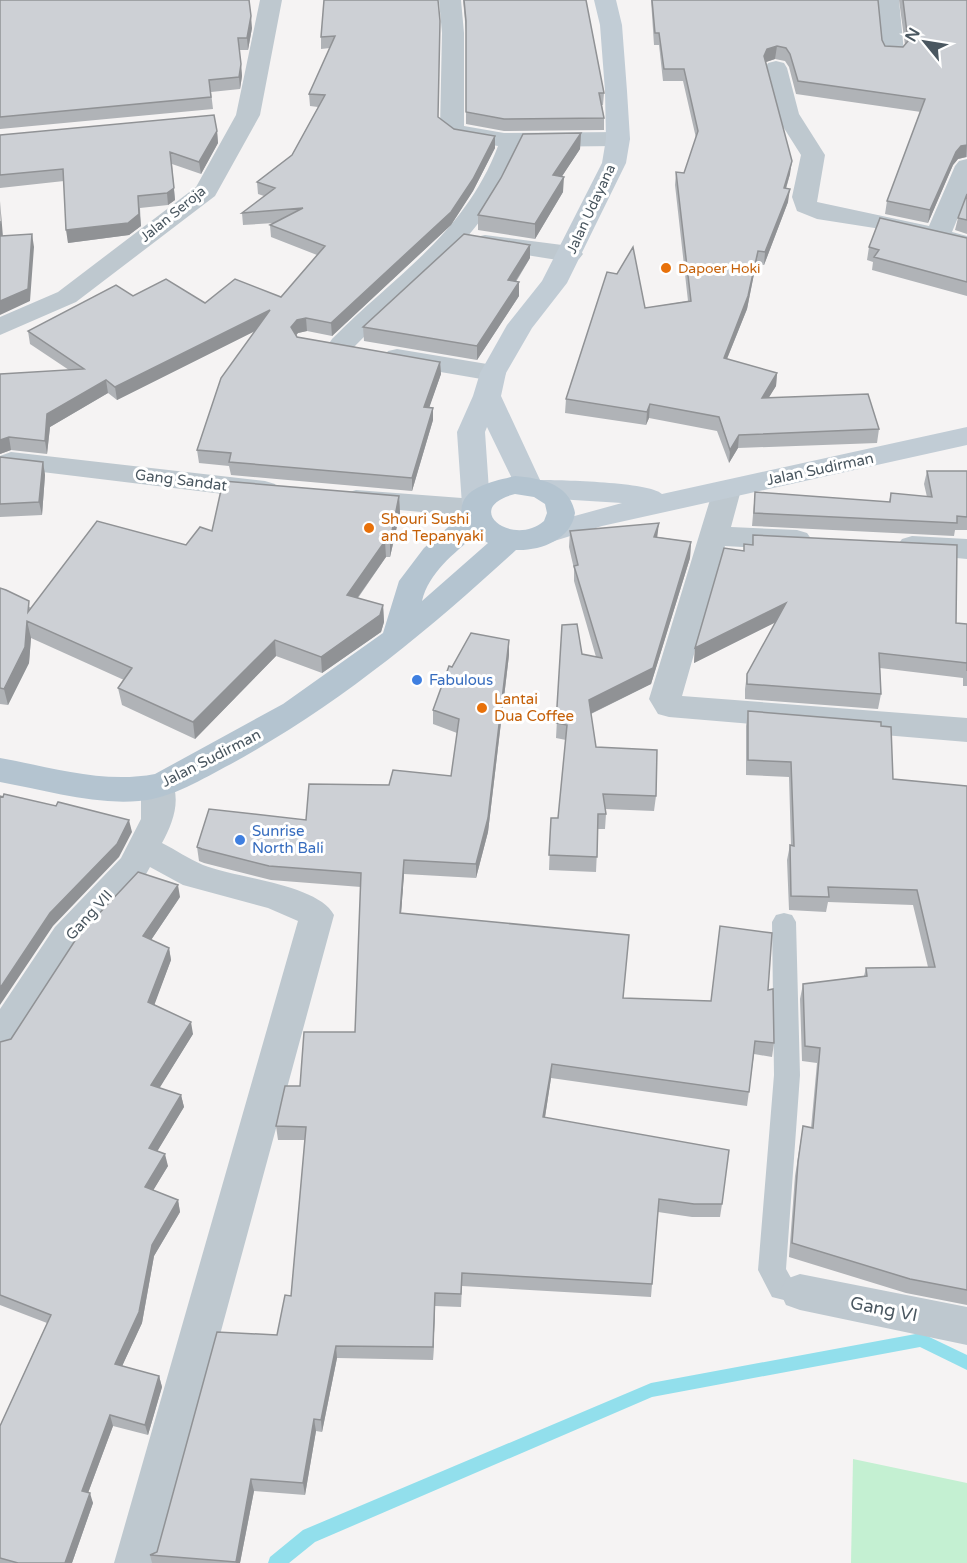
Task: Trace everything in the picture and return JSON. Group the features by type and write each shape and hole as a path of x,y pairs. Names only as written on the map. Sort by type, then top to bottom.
{"main road":[{"path":"396,640 410,588 434,555 472,511 490,491 508,485 535,487 558,501 561,518 548,533 537,538 509,540 494,536 483,528 472,511"},
{"name":"Jalan Sudirman","path":"0,770 122,790 158,786 246,741 316,698 396,640 455,591 509,540"}],"street":[{"name":"Jalan Seroja","path":"0,327 67,297 206,191 236,116 271,0"},
{"path":"450,0 453,33 452,129 459,135 471,138 512,140 618,140"},
{"name":"Jalan Udayana","path":"472,511 471,432 490,385 520,325 554,283 614,163 618,140 611,25 605,0"},
{"path":"888,0 893,52"},
{"path":"777,68 787,114 813,155 804,197 806,206 818,212 967,243"},
{"path":"512,140 506,160 457,237 366,318 330,344 490,385 535,487"},
{"path":"938,236 967,166"},
{"path":"457,237 570,254"},
{"name":"Jalan Sudirman","path":"548,533 597,518 967,436"},
{"name":"Gang Sandat","path":"11,461 286,492"},
{"name":"Jalan Sudirman","path":"535,487 609,492 673,501"},
{"path":"727,490 665,699 669,706 967,730"},
{"path":"332,497 472,511"},
{"path":"715,536 830,542"},
{"path":"887,545 967,549"},
{"name":"Gang VII","path":"0,1039 67,937 133,867 158,819 158,786"},
{"path":"136,1563 317,915 277,897 195,876 155,857 143,848"},
{"name":"Gang VI","path":"800,1292 967,1326"}],"lane":[{"path":"784,922 787,1075 772,1270 782,1288 800,1292"}],"green space":[{"path":"853,1459 967,1483 967,1563 851,1563"}],"building":[{"path":"0,0 249,0 251,16 247,38 238,38 241,64 239,77 209,80 211,97 0,117"},
{"path":"324,0 438,0 440,21 438,117 454,129 495,136 473,179 451,212 331,323 306,318 297,320 291,327 297,337 440,362 424,407 433,408 412,478 229,462 231,453 197,450 221,378 270,310 115,387 106,380 47,414 45,441 9,437 0,440 0,374 84,369 28,331 116,285 133,296 166,279 205,303 235,279 281,297 325,246 270,225 303,208 242,213 275,188 257,182 292,155 325,95 309,94 335,36 321,37"},
{"path":"464,0 586,0 604,93 599,93 604,118 504,119 466,112"},
{"path":"652,0 878,0 882,40 885,46 903,47 908,41 903,0 967,0 967,145 961,146 956,152 930,210 887,201 925,99 798,81 786,48 777,46 767,49 764,56 792,161 784,188 790,189 765,252 758,251 748,296 724,358 777,373 762,398 868,394 879,429 739,435 730,450 719,417 650,404 647,412 566,399 607,272 617,274 633,247 645,308 691,301 676,172 684,173 698,131 684,69 664,69 659,33 655,33"},
{"path":"214,115 217,131 199,162 170,152 174,188 167,193 138,196 139,214 128,223 66,230 63,169 0,175 0,135"},
{"path":"581,133 553,175 564,177 535,224 478,215 501,178 523,134"},
{"path":"967,194 967,220 958,218"},
{"path":"880,218 967,238 967,282 874,257 879,250 869,247"},
{"path":"0,221 1,236 32,234 28,289 0,301"},
{"path":"464,234 530,245 508,280 519,282 477,346 363,327"},
{"path":"0,457 43,462 39,502 0,504"},
{"path":"927,471 967,471 967,517 957,516 957,523 754,513 755,492 890,502 891,493 932,497"},
{"path":"223,481 399,496 390,541 385,541 347,595 383,605 380,615 321,657 275,640 193,722 118,688 132,668 27,621 25,647 4,689 0,688 0,588 29,601 28,612 97,521 186,545 200,527 212,531"},
{"path":"659,523 654,537 691,542 653,668 589,700 596,747 657,750 656,796 603,794 606,814 598,814 597,857 549,855 551,818 558,818 567,725 556,723 562,625 577,624 582,654 602,658 574,566 578,565 570,531"},
{"path":"753,535 957,545 956,623 967,624 967,663 879,653 881,694 747,684 747,674 786,603 695,648 724,548 744,551 744,544 753,545"},
{"path":"471,633 509,640 488,818 476,864 404,860 400,913 629,935 623,998 711,1001 720,926 772,933 768,990 773,989 774,1043 755,1041 749,1092 552,1064 543,1117 729,1150 722,1204 694,1204 659,1199 652,1284 462,1273 461,1294 435,1293 433,1347 336,1346 321,1420 314,1419 303,1483 251,1479 236,1562 150,1555 157,1552 217,1332 277,1335 285,1295 291,1296 306,1127 276,1126 285,1086 300,1086 304,1032 355,1032 361,873 269,866 197,847 209,809 306,820 309,784 389,785 393,770 451,776 459,719 433,710 449,666 452,667"},
{"path":"748,711 881,722 881,726 891,727 893,779 967,786 967,1290 910,1279 792,1243 803,1126 813,1128 820,1048 805,1046 803,984 867,976 866,968 935,967 917,890 828,887 829,897 791,896 790,845 794,846 791,762 748,760"},
{"path":"4,794 56,806 58,802 129,820 117,844 50,913 0,988 0,796 3,797"},
{"path":"138,872 178,885 143,936 169,948 148,1002 191,1022 151,1085 181,1095 149,1148 165,1154 145,1187 178,1200 152,1245 139,1312 115,1364 159,1376 145,1425 110,1415 82,1491 90,1493 65,1563 18,1563 0,1558 0,1426 51,1315 0,1295 0,1042 11,1039 78,936"}],"waterway":[{"path":"276,1563 309,1536 651,1390 921,1340 967,1363"}],"place":[{"name":"Dapoer Hoki","path":"666,268"},
{"name":"Shouri Sushi and Tepanyaki","path":"369,528"},
{"name":"Fabulous","path":"417,680"},
{"name":"Lantai Dua Coffee","path":"482,708"},
{"name":"Sunrise North Bali","path":"240,840"}]}
